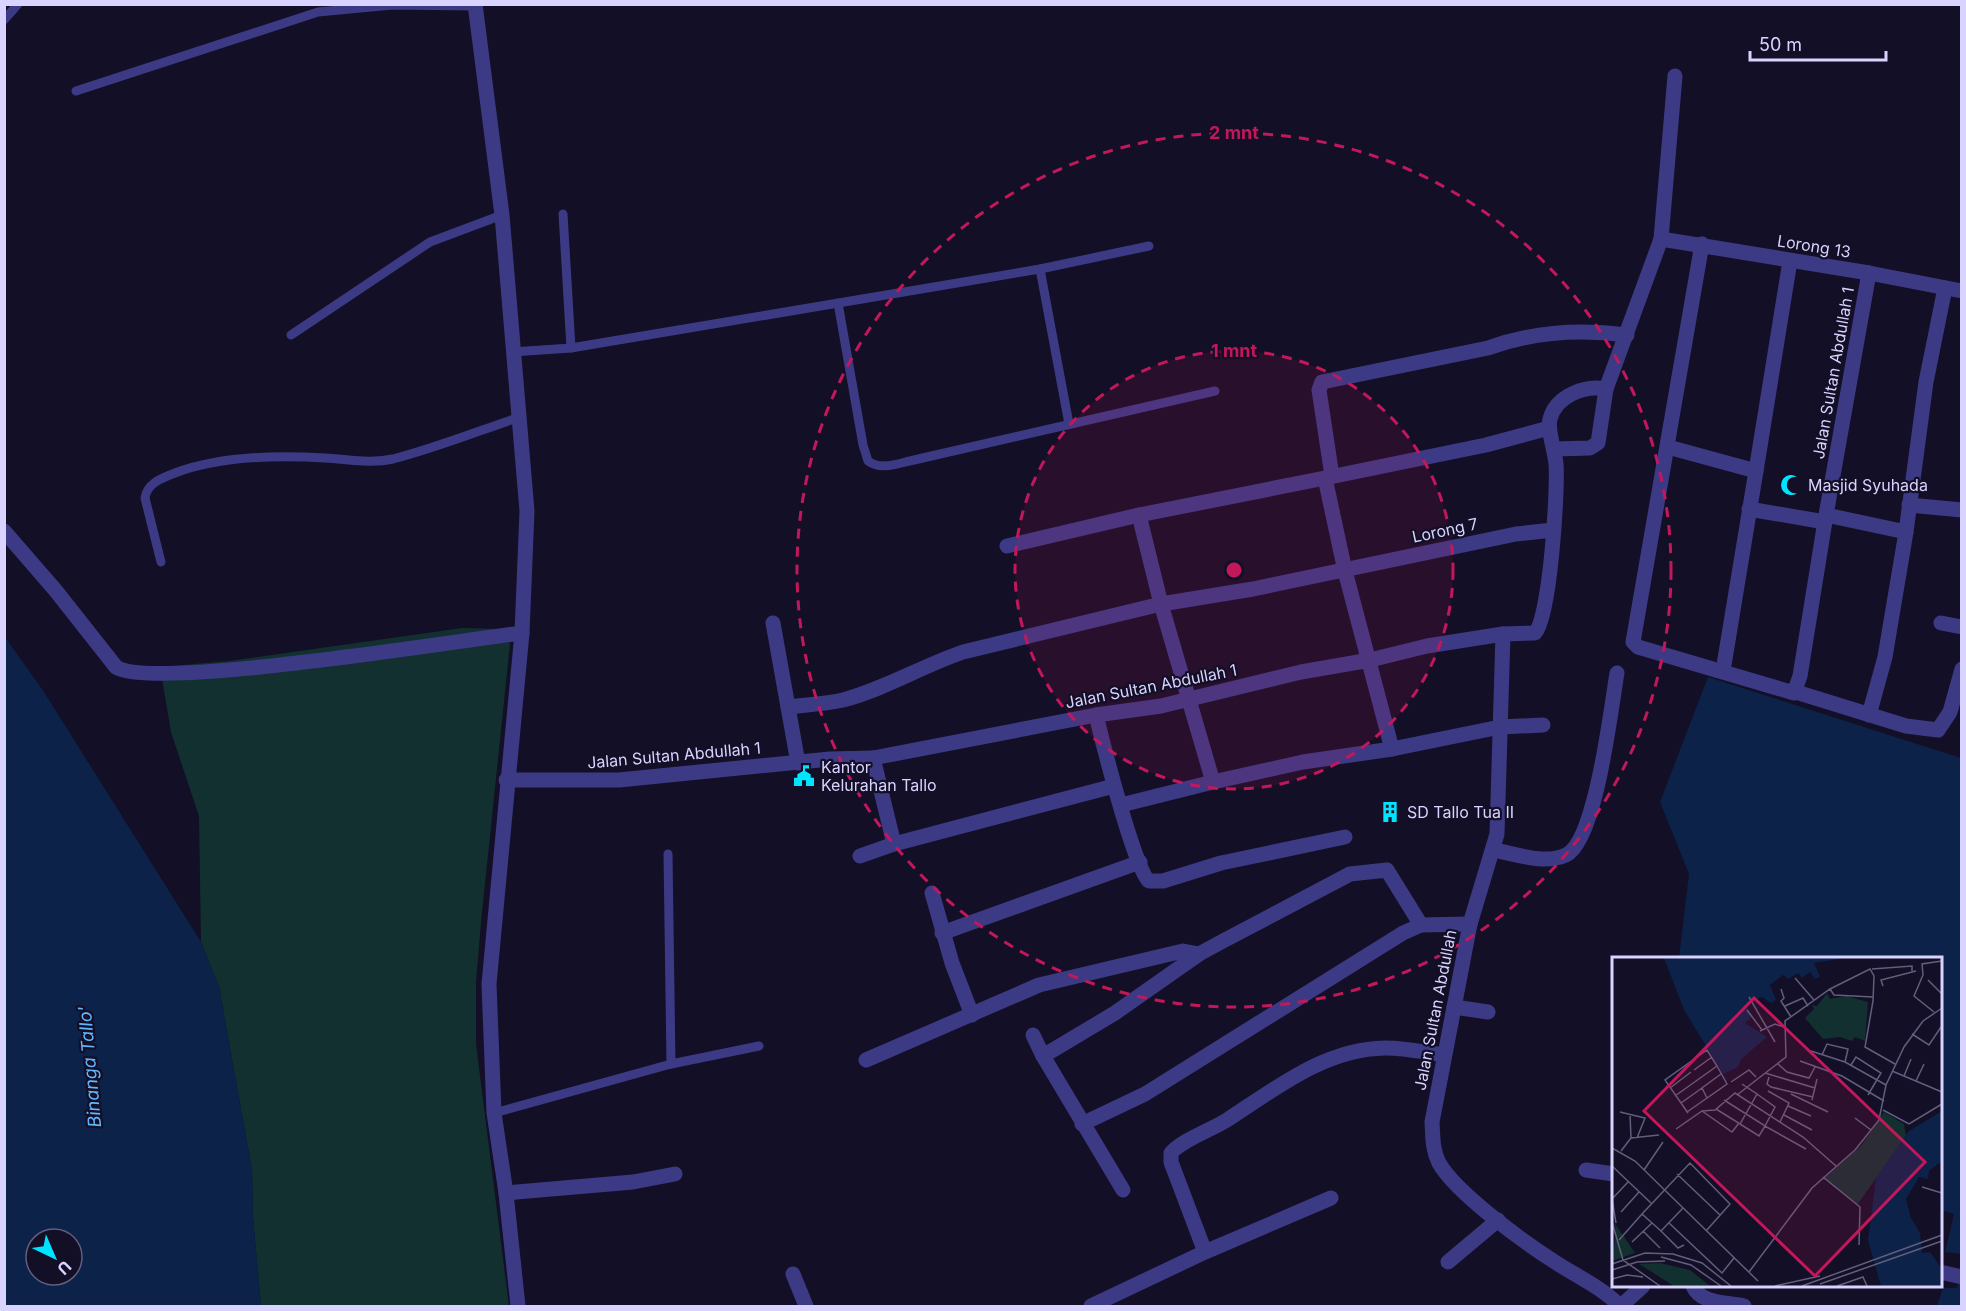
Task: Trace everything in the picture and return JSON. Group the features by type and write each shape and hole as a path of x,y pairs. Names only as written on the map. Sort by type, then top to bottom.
{"street":[{"path":"475,5 502,215 527,511 522,633 506,780 489,984 494,1113 506,1193 518,1306"},
{"path":"1555,449 1590,448 1598,442 1606,388 1661,239 1675,76"},
{"name":"Lorong 13","path":"1661,239 1702,244 1962,291"},
{"path":"1702,244 1633,642 1638,647 1918,729 1938,730 1950,712 1962,669"},
{"path":"1723,671 1790,261"},
{"name":"Jalan Sultan Abdullah 1","path":"1796,692 1869,273"},
{"path":"1869,715 1885,657 1906,532 1926,382 1945,288"},
{"path":"1392,749 1370,660 1344,571 1329,477 1319,390 1322,382 1488,348 1508,340 1532,336 1588,331 1627,334"},
{"path":"1007,546 1139,515 1486,445 1549,428 1550,416 1563,400 1585,388 1606,388"},
{"name":"Jalan Sultan Abdullah 1","path":"506,780 619,780 873,758 1190,699 1301,672 1370,660 1427,646 1503,634 1528,635 1539,627 1543,616 1557,501 1555,449 1549,428"},
{"path":"1668,447 1756,471"},
{"path":"1910,505 1962,510"},
{"path":"1749,509 1906,532"},
{"path":"1139,515 1161,604 1213,782"},
{"name":"Lorong 7","path":"788,706 842,700 873,690 937,661 963,652 1161,604 1344,571 1476,542 1553,530"},
{"path":"4,531 56,591 116,668 131,673 160,675 315,660 522,633"},
{"path":"772,623 798,763"},
{"path":"1941,623 1962,627"},
{"name":"Jalan Sultan Abdullah","path":"1503,634 1497,834 1470,924 1444,1055 1432,1122 1436,1155 1444,1171 1498,1220 1555,1262 1597,1287 1620,1306"},
{"path":"1494,850 1549,859 1575,849 1584,835 1594,801 1617,673"},
{"path":"1096,715 1114,786 1146,879 1154,882 1221,863 1345,837"},
{"path":"1121,805 1303,762 1392,749 1500,727 1543,725"},
{"path":"873,758 894,844"},
{"path":"860,856 894,844 1114,786"},
{"path":"942,933 1140,862"},
{"path":"1043,1056 1115,1013 1199,954 1356,873 1387,870 1421,925"},
{"path":"932,893 942,933 972,1015"},
{"path":"1082,1124 1145,1094 1368,953 1421,925 1470,924"},
{"path":"866,1060 1039,985 1183,951 1199,954"},
{"path":"1454,1007 1488,1012"},
{"path":"1034,1035 1043,1056 1082,1124 1123,1190"},
{"path":"1204,1252 1171,1162 1171,1153 1175,1149 1201,1136 1309,1068 1337,1058 1385,1048 1444,1055"},
{"path":"1586,1170 1612,1174"},
{"path":"506,1193 633,1182 675,1174"},
{"path":"1091,1306 1204,1252 1330,1198"},
{"path":"1448,1262 1498,1220"},
{"path":"1942,1272 1962,1277"},
{"path":"793,1274 806,1306"},
{"path":"1620,1306 1642,1287"},
{"path":"1693,1287 1696,1293 1705,1299 1744,1306"}],"lane":[{"path":"4,20 18,4"},
{"path":"76,91 317,8 475,5"},
{"path":"563,214 571,348"},
{"path":"291,335 430,242 502,215"},
{"path":"512,352 571,348 1040,269 1149,246"},
{"path":"1040,269 1069,424"},
{"path":"838,303 863,445 868,460 884,466 1215,392"},
{"path":"161,562 146,498 153,484 166,476 215,462 269,458 366,461 393,459 519,417"},
{"path":"668,855 671,1064"},
{"path":"494,1113 671,1064 759,1046"}],"green space":[{"path":"462,628 504,629 510,644 476,983 476,1044 509,1306 261,1306 253,1218 252,1170 219,987 201,942 199,816 171,732 160,667 229,661"}],"water":[{"name":"Binanga Tallo'","path":"5,637 44,692 201,942 219,987 252,1170 253,1218 261,1306 5,1306"},
{"path":"1708,677 1961,758 1961,1254 1945,1252 1954,1214 1942,1210 1942,957 1679,957 1689,874 1660,802"},
{"path":"1961,1276 1961,1306 1937,1306 1943,1288 1957,1288"}],"place":[{"name":"Masjid Syuhada","path":"1791,485"},
{"name":"Kantor Kelurahan Tallo","path":"804,776"},
{"name":"SD Tallo Tua II","path":"1390,812"}]}
